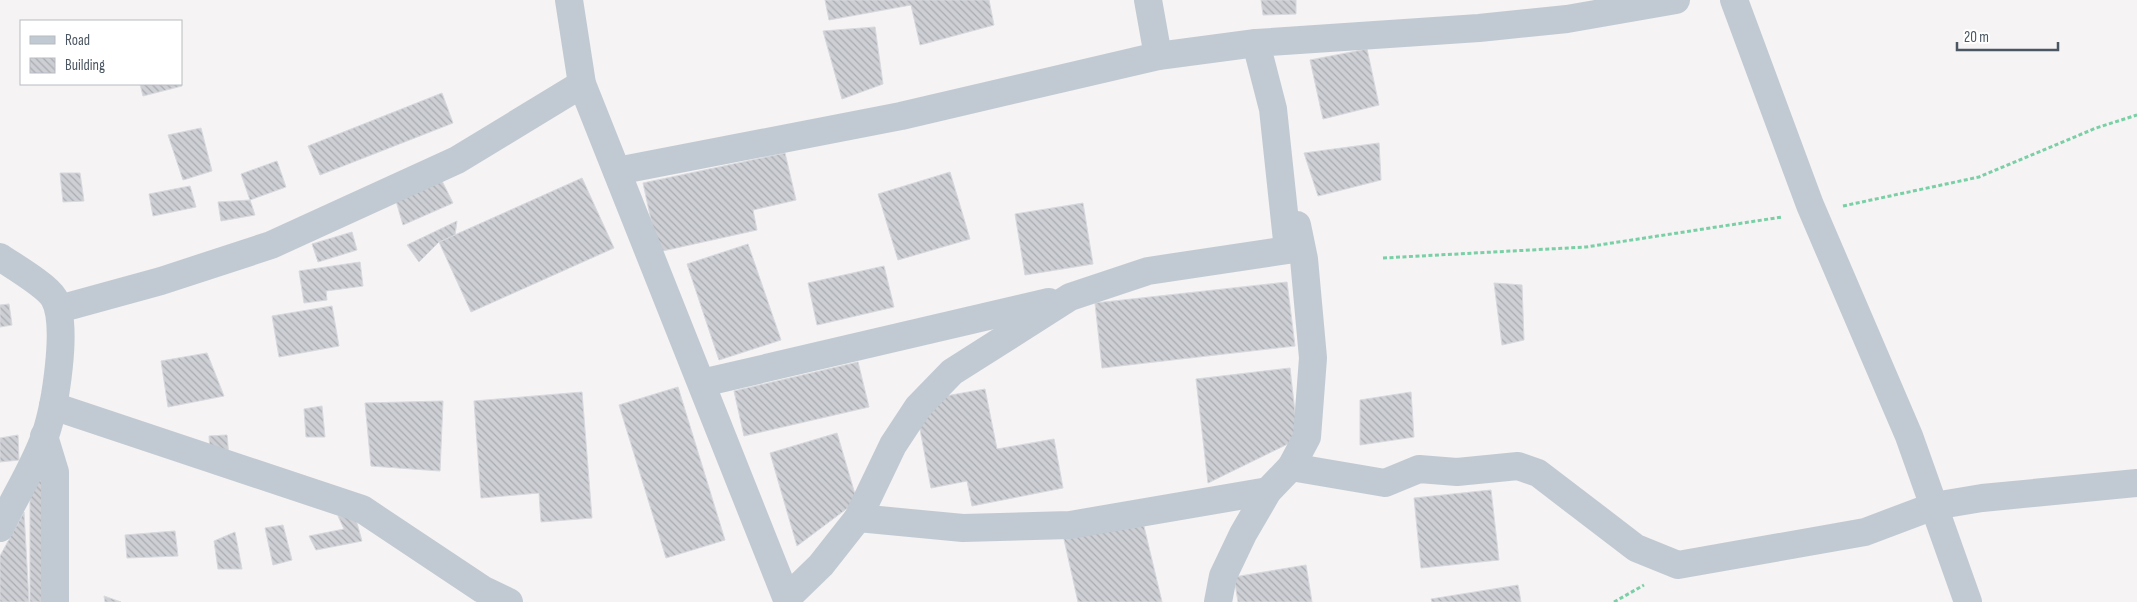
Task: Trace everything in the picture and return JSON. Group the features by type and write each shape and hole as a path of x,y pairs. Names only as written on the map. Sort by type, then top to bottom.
{"street":[{"path":"569,0 582,84 788,600 821,565 858,518 893,445 918,407 952,372 1070,297 1148,271 1288,250 1273,109"},
{"path":"1148,0 1158,56"},
{"path":"616,171 901,116 1158,56 1256,43 1489,27 1567,19 1676,0"},
{"path":"1734,0 1813,212 1909,436 1968,602"},
{"path":"1218,602 1223,576 1243,534 1268,490 1291,467 1307,437 1313,358 1304,259 1273,109 1256,43"},
{"path":"59,309 161,281 271,245 457,160 582,84"},
{"path":"0,256 53,296 59,309 61,334 53,406 44,436 0,528"},
{"path":"702,383 1070,297 1304,259"},
{"path":"53,406 362,509 482,589 509,602"},
{"path":"44,436 56,472 56,602"},
{"path":"1291,467 1385,483 1419,469 1457,472 1518,466 1538,473 1636,548 1678,565 1864,532 1934,506 1992,497 2137,483"},
{"path":"858,518 963,528 1070,525 1268,490"}],"path":[{"path":"1383,258 1586,246 1813,212 1979,177 2096,128 2137,115"}],"building":[{"path":"825,0 989,0 994,25 920,45 911,5 829,20"},
{"path":"1261,0 1296,0 1296,14 1263,15"},
{"path":"875,27 883,84 842,99 823,31"},
{"path":"1367,49 1379,105 1323,119 1310,60"},
{"path":"140,85 182,86 143,96"},
{"path":"442,93 453,123 320,175 308,146"},
{"path":"201,128 212,171 183,180 168,135"},
{"path":"1379,143 1381,180 1318,196 1304,153"},
{"path":"785,153 796,200 753,210 757,230 658,252 643,183"},
{"path":"277,161 286,187 250,200 241,174"},
{"path":"950,172 970,239 898,260 878,194"},
{"path":"60,173 80,173 84,201 63,202"},
{"path":"582,178 614,248 471,312 439,242"},
{"path":"442,181 453,203 403,225 396,201"},
{"path":"190,186 196,207 153,216 149,194"},
{"path":"250,200 255,215 221,221 218,202"},
{"path":"1083,203 1093,264 1025,275 1015,214"},
{"path":"457,221 455,235 439,242 419,262 407,245"},
{"path":"352,232 357,250 318,262 312,244"},
{"path":"748,244 781,340 719,360 687,264"},
{"path":"360,262 363,286 326,291 327,300 304,303 299,271"},
{"path":"884,266 894,307 817,325 808,283"},
{"path":"1287,282 1295,346 1102,368 1095,303"},
{"path":"1494,283 1522,285 1524,340 1502,345"},
{"path":"9,304 12,325 0,327 0,305"},
{"path":"332,306 339,346 279,357 272,316"},
{"path":"207,353 224,396 168,407 161,361"},
{"path":"858,362 869,407 744,436 734,391"},
{"path":"1290,368 1298,439 1208,483 1196,379"},
{"path":"678,387 725,540 666,558 619,405"},
{"path":"985,389 997,449 1054,439 1063,488 972,506 967,481 931,488 919,424 940,397"},
{"path":"582,392 592,518 541,522 539,493 481,498 474,401"},
{"path":"1411,392 1414,437 1360,445 1360,400"},
{"path":"443,401 440,471 371,466 365,403"},
{"path":"322,406 325,437 306,437 304,409"},
{"path":"837,433 857,501 797,546 770,453"},
{"path":"18,435 19,460 0,462 0,438"},
{"path":"227,435 229,457 210,451 209,436"},
{"path":"47,474 48,602 30,602 30,492 38,475"},
{"path":"1491,490 1499,560 1421,568 1414,498"},
{"path":"24,512 29,602 0,602 0,556"},
{"path":"338,516 355,516 362,541 316,550 309,536 344,529"},
{"path":"1142,518 1162,602 1078,602 1063,535"},
{"path":"283,525 292,560 273,565 265,528"},
{"path":"175,531 178,556 127,558 125,535"},
{"path":"235,532 242,569 218,569 214,541"},
{"path":"1306,565 1312,602 1238,602 1234,577"},
{"path":"1518,585 1521,602 1432,602 1431,599"},
{"path":"104,596 121,602 105,602"}]}
